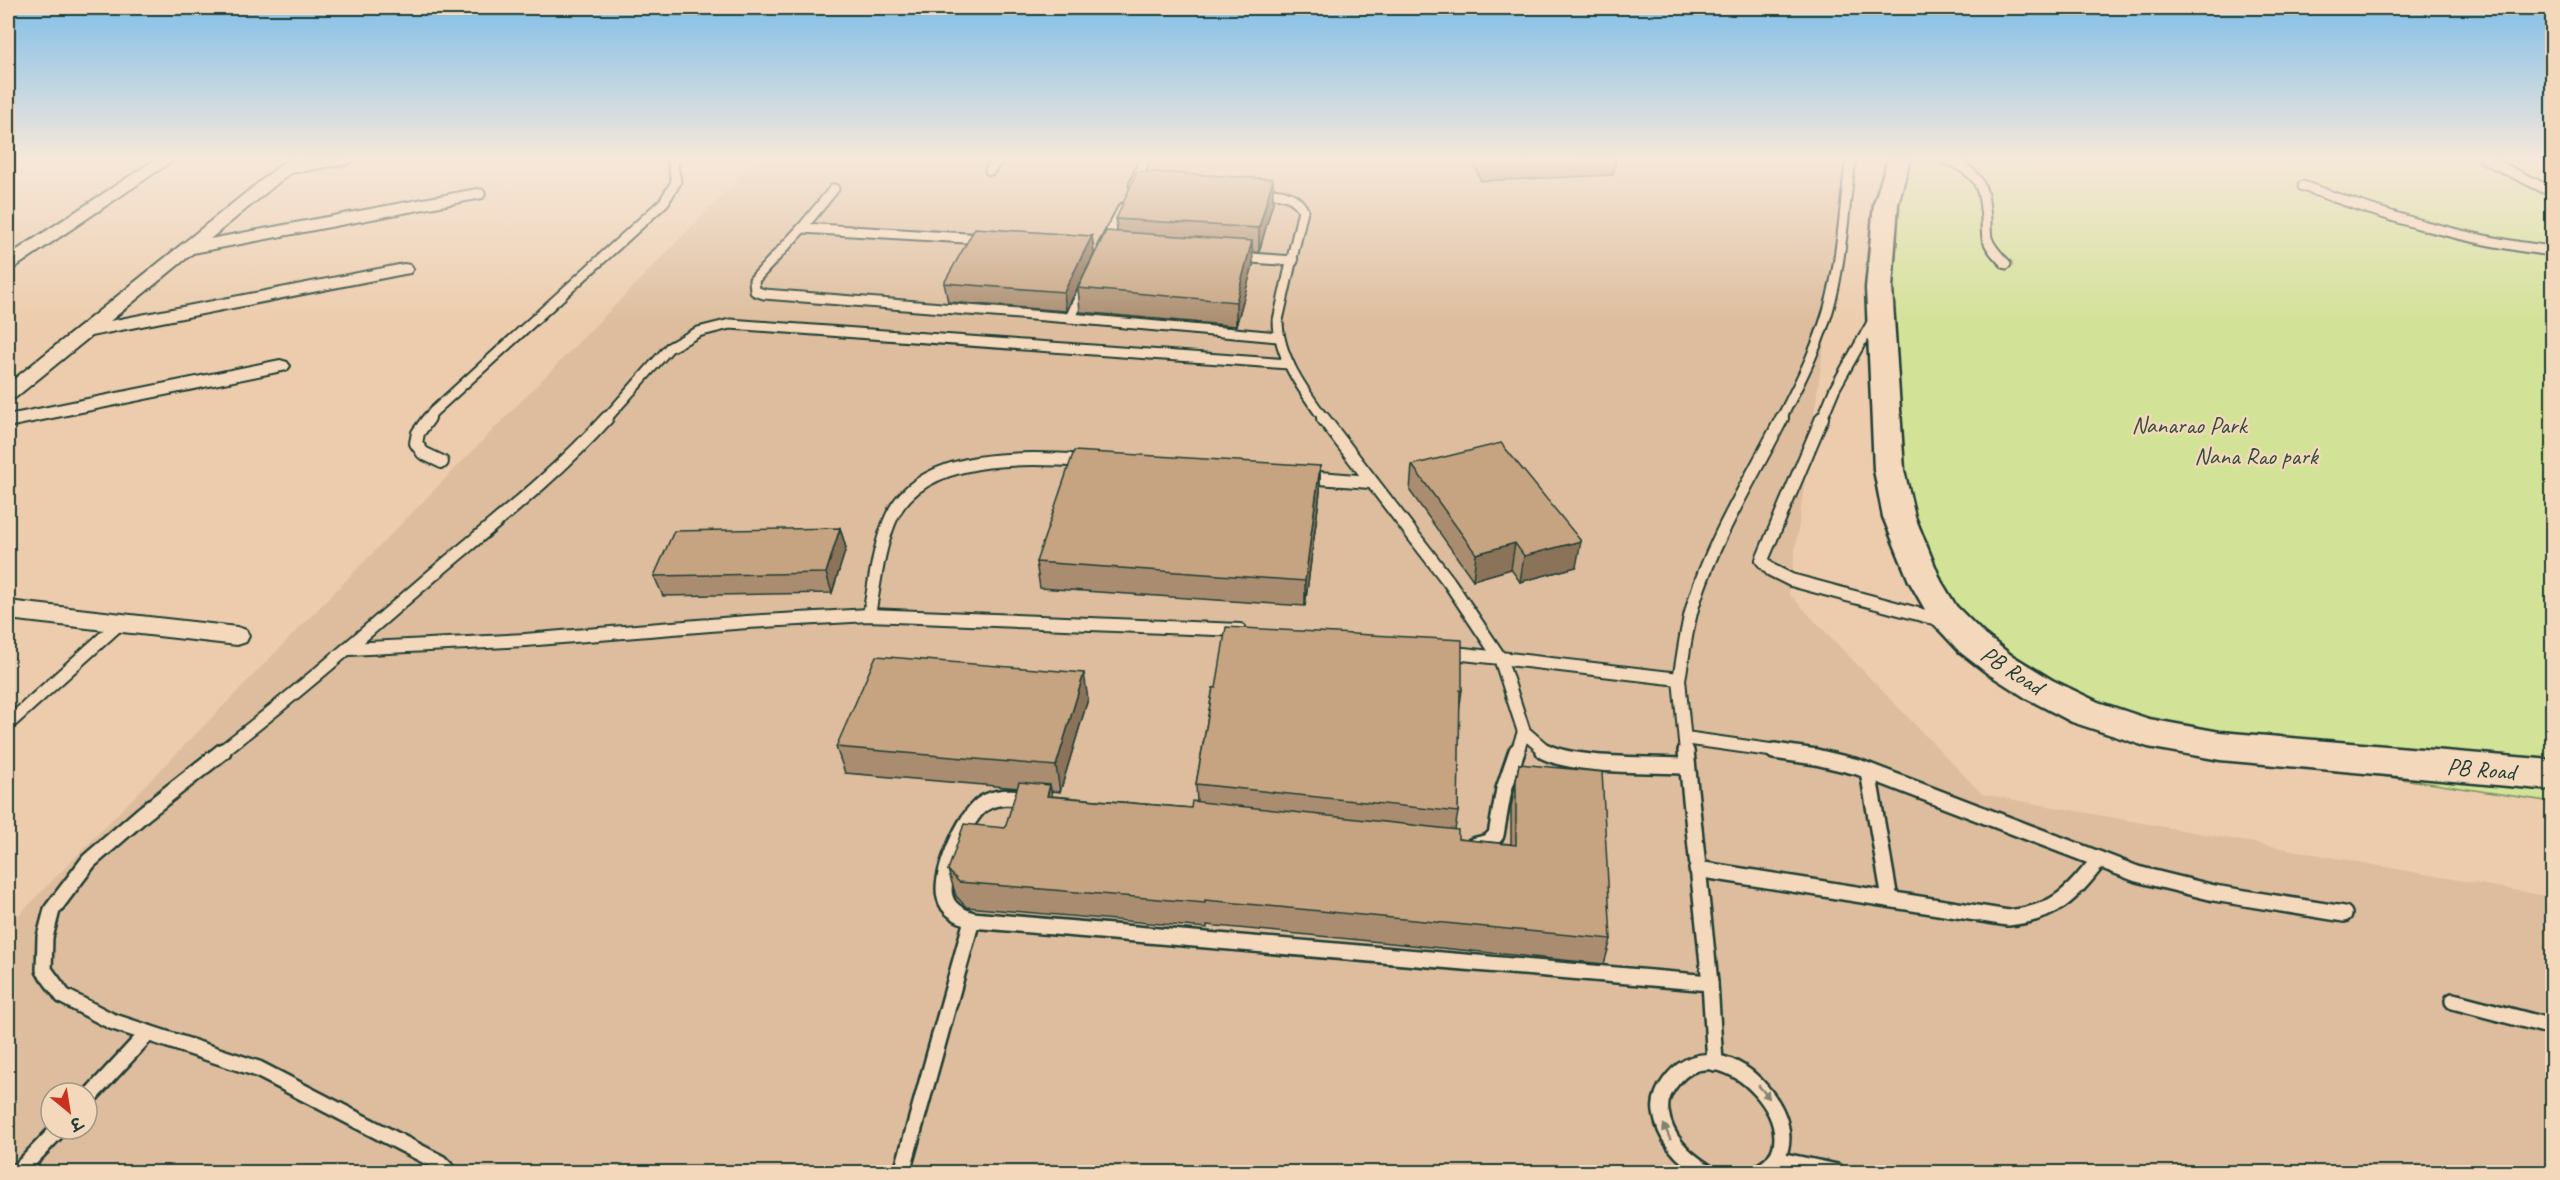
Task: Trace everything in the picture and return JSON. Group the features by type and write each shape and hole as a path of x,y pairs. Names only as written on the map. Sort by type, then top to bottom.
{"street":[{"path":"8,264 84,214"},
{"path":"8,394 231,214"},
{"path":"188,249 372,214"},
{"name":"PB Road","path":"1885,214 1879,288 1883,332 1888,470 1899,517 1925,581 1944,614 1972,643 1999,664 2039,689 2085,712 2148,732 2220,746 2553,775"},
{"path":"85,332 404,269"},
{"path":"8,421 280,366"},
{"path":"8,610 237,636"}],"lane":[{"path":"442,462 423,453 416,443 418,433 433,412 651,214"},
{"path":"813,214 754,280 755,291 765,294 1278,337"},
{"path":"1115,247 1097,249 1118,214"},
{"path":"1301,214 1293,261 1278,320 1278,337 1289,364 1315,407 1449,582 1500,658 1524,732 1533,743 1554,756 1575,760 1687,766"},
{"path":"1715,1063 1710,983 1679,679 1697,592 1741,496 1794,397 1827,317 1841,257 1845,214"},
{"path":"1986,214 1987,238 1996,254 2006,264"},
{"path":"2383,214 2423,228 2517,248 2553,251"},
{"path":"802,228 999,240"},
{"path":"1222,255 1293,261"},
{"path":"1070,318 1089,277"},
{"path":"1881,306 1834,388 1762,560 1766,567 1774,573 1791,580 1953,624"},
{"path":"449,1173 440,1163 258,1069 111,1021 63,996 44,970 45,937 52,910 89,861 143,814 301,690 435,573 546,481 584,444 669,348 684,337 707,328 730,324 1289,364"},
{"path":"868,615 887,530 898,505 910,491 931,478 961,467 1018,459 1094,462"},
{"path":"1290,476 1371,482"},
{"path":"349,650 525,640 747,622 868,615 1258,631"},
{"path":"8,723 120,623"},
{"path":"1431,651 1679,679"},
{"path":"1454,846 1480,845 1489,842 1496,835 1504,789 1524,732"},
{"path":"1684,738 1816,757 1868,771 2137,874 2180,886 2344,914"},
{"path":"1868,771 1890,899"},
{"path":"1043,800 1007,796 995,798 983,803 968,819 945,873 946,902 958,916 972,920 1710,983"},
{"path":"1697,869 2008,918 2034,916 2053,909 2070,896 2099,860"},
{"path":"902,1173 972,920"},
{"path":"2453,1001 2553,1027"},
{"path":"99,1085 148,1033"},
{"path":"1707,1173 1685,1167 1665,1130 1660,1112 1662,1095 1669,1080 1681,1070 1697,1064 1715,1063 1733,1068 1751,1078 1766,1091 1777,1108 1782,1126 1781,1143 1775,1159 1759,1173"},
{"path":"18,1173 48,1141"},
{"path":"1775,1159 1837,1173"}],"shaded area":[{"path":"704,214 1842,214 1789,594 1982,794 2552,897 2552,1172 8,1172 8,926"}],"green space":[{"name":"Nana Rao park","path":"1884,214 2552,214 2552,802 2147,740 1945,629 1875,424"}],"building":[{"path":"1118,214 1263,214 1259,228 1116,219"},
{"path":"975,228 1092,236 1064,292 944,283"},
{"path":"1106,231 1252,241 1236,302 1078,288"},
{"path":"1501,443 1581,541 1524,556 1515,543 1476,554 1412,465"},
{"path":"1074,451 1320,466 1305,581 1036,562"},
{"path":"840,528 826,573 654,576 674,531"},
{"path":"1226,627 1462,640 1458,812 1196,784"},
{"path":"876,656 1084,673 1056,766 836,747"},
{"path":"1519,764 1602,772 1611,939 1205,900 1205,903 959,882 948,870 964,824 1005,828 1019,782 1050,785 1047,796 1191,808 1192,801 1458,830 1458,839 1516,845 1516,781"}],"park label":[{"name":"Nanarao Park","path":"2189,425"}]}
